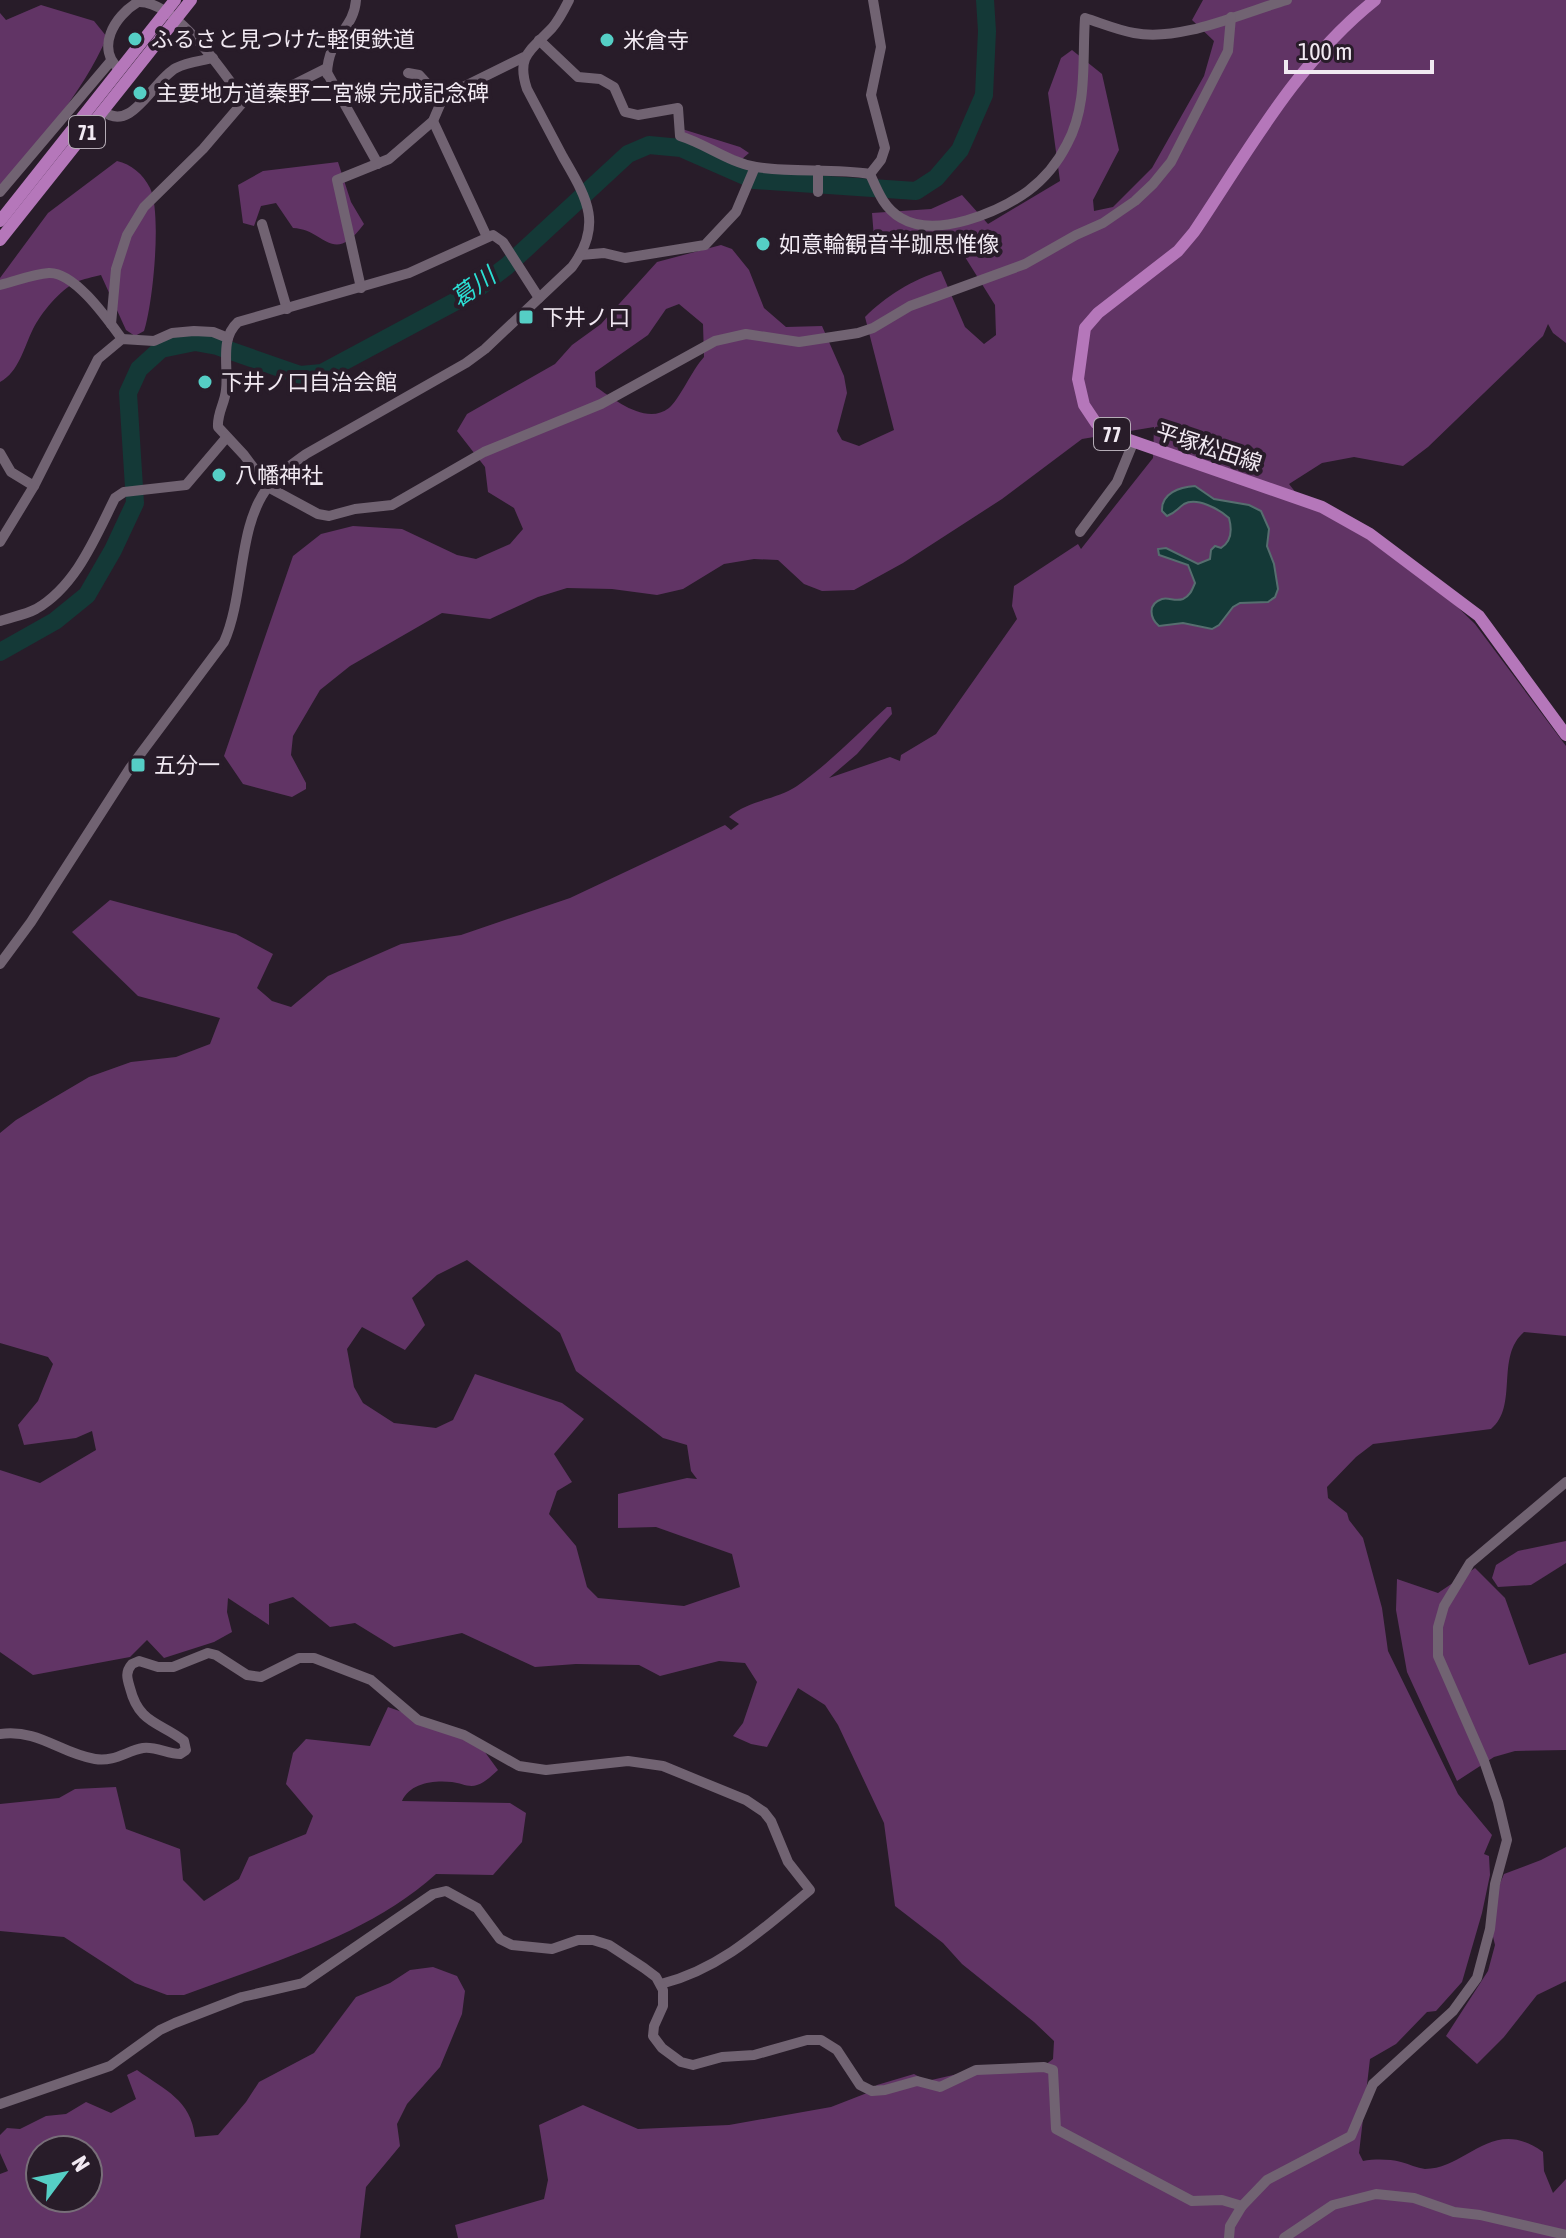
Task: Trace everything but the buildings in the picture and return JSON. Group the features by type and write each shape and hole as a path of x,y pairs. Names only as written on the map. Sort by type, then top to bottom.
{"main road":[{"name":"71","path":"0,240 103,111 168,19 175,0"},
{"name":"71","path":"0,221 115,66 191,0"},
{"name":"平塚松田線","path":"1375,0 1326,43 1288,90 1194,232 1178,251 1098,313 1085,328 1078,379 1084,405 1096,423 1112,434 1322,507 1370,534 1479,616 1566,735"}],"street":[{"path":"327,74 327,57 350,20 356,0"},
{"path":"361,288 337,180 378,164 404,148 433,121 442,100 524,57 553,26 569,0"},
{"path":"873,0 881,47 871,95 885,148 872,178 888,208 902,219 941,225 982,216 1029,190 1057,162 1078,120 1085,18 1136,34 1193,31 1287,0"},
{"path":"0,192 115,66 107,42 110,35 124,13 144,1 161,4 184,23 244,101"},
{"path":"539,298 503,242 493,235 409,273 238,322 231,328 228,338 225,361 227,385 217,417 218,427 268,487 318,514 329,516 355,509 392,505 484,452 601,404 715,341 746,334 799,342 873,328 910,306 1025,264 1103,223 1153,184 1171,162 1228,51 1231,17"},
{"path":"539,40 578,77 600,79 614,87 625,112 638,115 678,108 680,136 703,143 719,154 754,168 818,170 872,178"},
{"path":"0,964 31,922 130,768 224,642 234,621 251,520 268,487 306,454 466,363 485,349 581,255 587,240 588,206 582,188 527,89 522,75 524,57"},
{"path":"103,111 122,118 130,114 162,78 176,68 213,58"},
{"path":"111,324 116,269 127,235 144,207 203,149 244,101 295,84 325,69 378,164"},
{"path":"408,73 419,75 442,100"},
{"path":"433,121 487,237"},
{"path":"581,255 604,253 625,258 705,245 736,212 754,168"},
{"path":"818,170 818,192"},
{"path":"262,224 287,309"},
{"path":"0,285 52,273 80,288 122,339"},
{"path":"0,542 4,527 34,486 98,359 122,339 154,341 172,333 194,331 213,332 228,338"},
{"path":"0,621 37,608 68,581 81,564 115,498 128,491 186,485 226,438"},
{"path":"1080,532 1117,482 1133,443"},
{"path":"0,453 11,472 34,486"},
{"path":"1229,2238 1230,2226 1242,2206 1267,2180 1351,2136 1373,2084 1453,2011 1477,1978 1507,1840 1484,1761 1438,1656 1438,1627 1444,1606 1470,1563 1566,1482"},
{"path":"0,1734 16,1732 40,1737 84,1757 101,1760 118,1758 144,1748 180,1754 186,1750 184,1741 146,1718 134,1705 127,1677 132,1664 139,1661 165,1668 208,1653 247,1675 261,1677 305,1657 324,1660 364,1677 418,1720 464,1735 519,1766 546,1770 628,1761 674,1770 752,1803 764,1812 771,1821 788,1862 810,1890 740,1948 687,1977 661,1984"},
{"path":"0,2104 110,2066 160,2030 175,2023 242,1997 303,1983 439,1891 454,1893 471,1903 500,1939 512,1945 552,1949 578,1940 600,1941 644,1968 661,1984 663,2006 653,2036 662,2048 687,2064 698,2065 722,2057 754,2055 815,2039 837,2050 860,2085 872,2091 917,2081 940,2087 976,2070 1044,2067 1053,2070 1056,2129 1192,2201 1222,2200 1242,2206"},
{"path":"1284,2238 1333,2205 1376,2194 1414,2198 1454,2212 1492,2217 1566,2235"}],"shaded area":[{"path":"1203,0 1566,0 1566,343 1553,333 1548,324 1543,336 1428,447 1403,466 1354,457 1322,463 1289,484 1304,503 1343,522 1439,589 1475,624 1566,746 1566,1336 1524,1332 1515,1342 1508,1368 1504,1408 1491,1429 1373,1444 1327,1487 1328,1498 1347,1513 1363,1538 1382,1608 1388,1651 1458,1794 1492,1835 1484,1854 1489,1856 1490,1875 1462,1982 1436,2011 1427,2012 1396,2044 1370,2059 1359,2153 1363,2161 1392,2160 1425,2169 1440,2167 1494,2141 1509,2139 1525,2142 1543,2152 1544,2171 1553,2193 1566,2179 1566,2238 458,2238 455,2225 544,2199 548,2180 539,2125 583,2105 638,2129 729,2125 831,2107 867,2093 877,2085 914,2074 927,2081 984,2068 1045,2065 1053,2059 1054,2041 962,1964 943,1943 895,1906 884,1823 838,1725 825,1705 798,1688 767,1747 733,1736 743,1723 757,1682 745,1663 719,1661 660,1676 639,1665 535,1667 462,1633 394,1647 355,1623 330,1627 293,1597 269,1604 269,1625 228,1598 227,1612 232,1632 214,1642 164,1658 147,1640 130,1657 33,1675 0,1652 0,1470 40,1483 96,1450 92,1431 76,1438 24,1445 18,1425 38,1401 53,1364 48,1357 0,1343 0,1133 16,1120 89,1077 131,1062 176,1057 210,1044 220,1018 138,996 72,932 110,900 236,934 273,954 257,988 272,1001 291,1007 328,976 401,944 461,935 570,898 725,825 731,830 739,824 729,817 745,807 797,786 887,707 891,707 892,714 857,754 829,778 890,757 900,761 901,755 936,734 1017,619 1012,606 1014,586 1078,544 1081,549 1153,458 1154,427 1082,439 1002,499 903,563 854,590 822,591 804,584 778,560 754,559 724,564 683,589 657,595 612,589 567,588 538,597 490,619 442,613 350,666 320,690 293,736 291,755 306,783 306,789 292,797 243,784 224,756 293,556 321,534 353,526 402,529 457,555 476,559 510,544 523,529 514,508 488,492 485,467 457,431 467,414 555,364 572,345 601,324 657,262 721,245 732,249 749,270 764,308 786,327 822,326 844,376 847,393 837,431 842,440 859,446 894,430 865,317 900,290 941,271 965,327 984,344 996,335 995,305 960,249 950,244 903,246 874,238 872,213 931,209 962,195 988,224 1060,181 1048,93 1061,58 1072,50 1102,74 1119,150 1093,200 1094,211 1113,207 1152,168 1204,76 1214,41 1192,20","holes":["679,304 703,324 704,357 669,408 660,413 641,412 621,404 596,387 595,372 648,335 666,309","467,1260 560,1333 576,1371 663,1438 687,1445 691,1471 697,1479 687,1478 618,1494 618,1528 656,1527 732,1554 740,1587 684,1606 598,1598 587,1587 576,1546 549,1514 557,1491 572,1482 554,1454 584,1419 562,1403 475,1374 453,1420 436,1428 394,1423 363,1403 354,1387 347,1349 362,1327 405,1350 425,1325 412,1298 437,1275"]},
{"path":"41,5 94,21 107,37 72,98 0,190 0,13 6,20"},
{"path":"682,129 740,147 749,153 742,159 685,135"},
{"path":"117,161 140,174 154,200 155,258 144,331 135,336 126,330 101,275 79,281 64,290 46,309 16,366 0,382 0,278 48,213"},
{"path":"338,162 351,202 364,224 344,243 328,242 293,228 276,203 261,206 254,226 243,223 238,185 263,171"},
{"path":"1195,486 1214,499 1249,505 1261,511 1269,529 1267,546 1278,589 1275,597 1268,602 1240,603 1233,607 1212,629 1183,623 1159,626 1152,615 1154,604 1162,599 1183,599 1195,583 1188,565 1159,555 1158,549 1166,548 1198,564 1210,559 1215,546 1221,548 1225,545 1230,534 1229,518 1208,505 1189,502 1167,516 1162,511 1168,495"},
{"path":"1566,1541 1566,1563 1531,1585 1498,1587 1492,1578 1496,1565 1518,1551"},
{"path":"1475,1568 1505,1598 1529,1665 1566,1653 1566,1750 1515,1751 1494,1757 1457,1781 1407,1672 1396,1610 1397,1579 1438,1593"},
{"path":"388,1707 474,1737 498,1770 486,1781 474,1786 445,1782 423,1784 411,1790 402,1801 510,1803 526,1813 522,1842 493,1875 436,1874 409,1896 348,1931 284,1959 184,1995 167,1995 135,1983 64,1937 0,1931 0,1804 59,1798 75,1789 116,1787 126,1829 180,1849 183,1880 204,1901 239,1879 249,1857 306,1834 313,1816 286,1784 293,1753 306,1739 370,1746"},
{"path":"1566,1847 1566,1981 1537,1995 1504,2037 1477,2064 1446,2036 1488,1971 1495,1945 1489,1920 1492,1902 1504,1874"},
{"path":"433,1967 457,1976 465,1991 462,2014 440,2067 407,2104 397,2124 400,2146 366,2187 360,2238 0,2238 0,2174 8,2171 0,2153 0,2135 7,2128 20,2129 46,2116 66,2114 86,2102 111,2113 136,2099 127,2075 137,2070 167,2090 182,2105 193,2124 195,2137 218,2135 259,2082 314,2053 356,1997 390,1983 410,1970"}],"waterway":[{"name":"葛川","path":"0,652 55,621 87,595 113,550 135,503 128,393 139,369 161,349 195,342 217,346 300,375 322,373 473,292 507,266 628,154 649,145 681,148 754,180 916,191 936,178 960,150 984,95 985,0"}],"place":[{"name":"ふるさと見つけた軽便鉄道","path":"135,39"},
{"name":"米倉寺","path":"607,40"},
{"name":"主要地方道秦野二宮線 完成記念碑","path":"140,93"},
{"name":"如意輪観音半跏思惟像","path":"763,244"},
{"name":"下井ノ口","path":"526,317"},
{"name":"下井ノ口自治会館","path":"205,382"},
{"name":"八幡神社","path":"219,475"},
{"name":"五分一","path":"138,765"}]}
